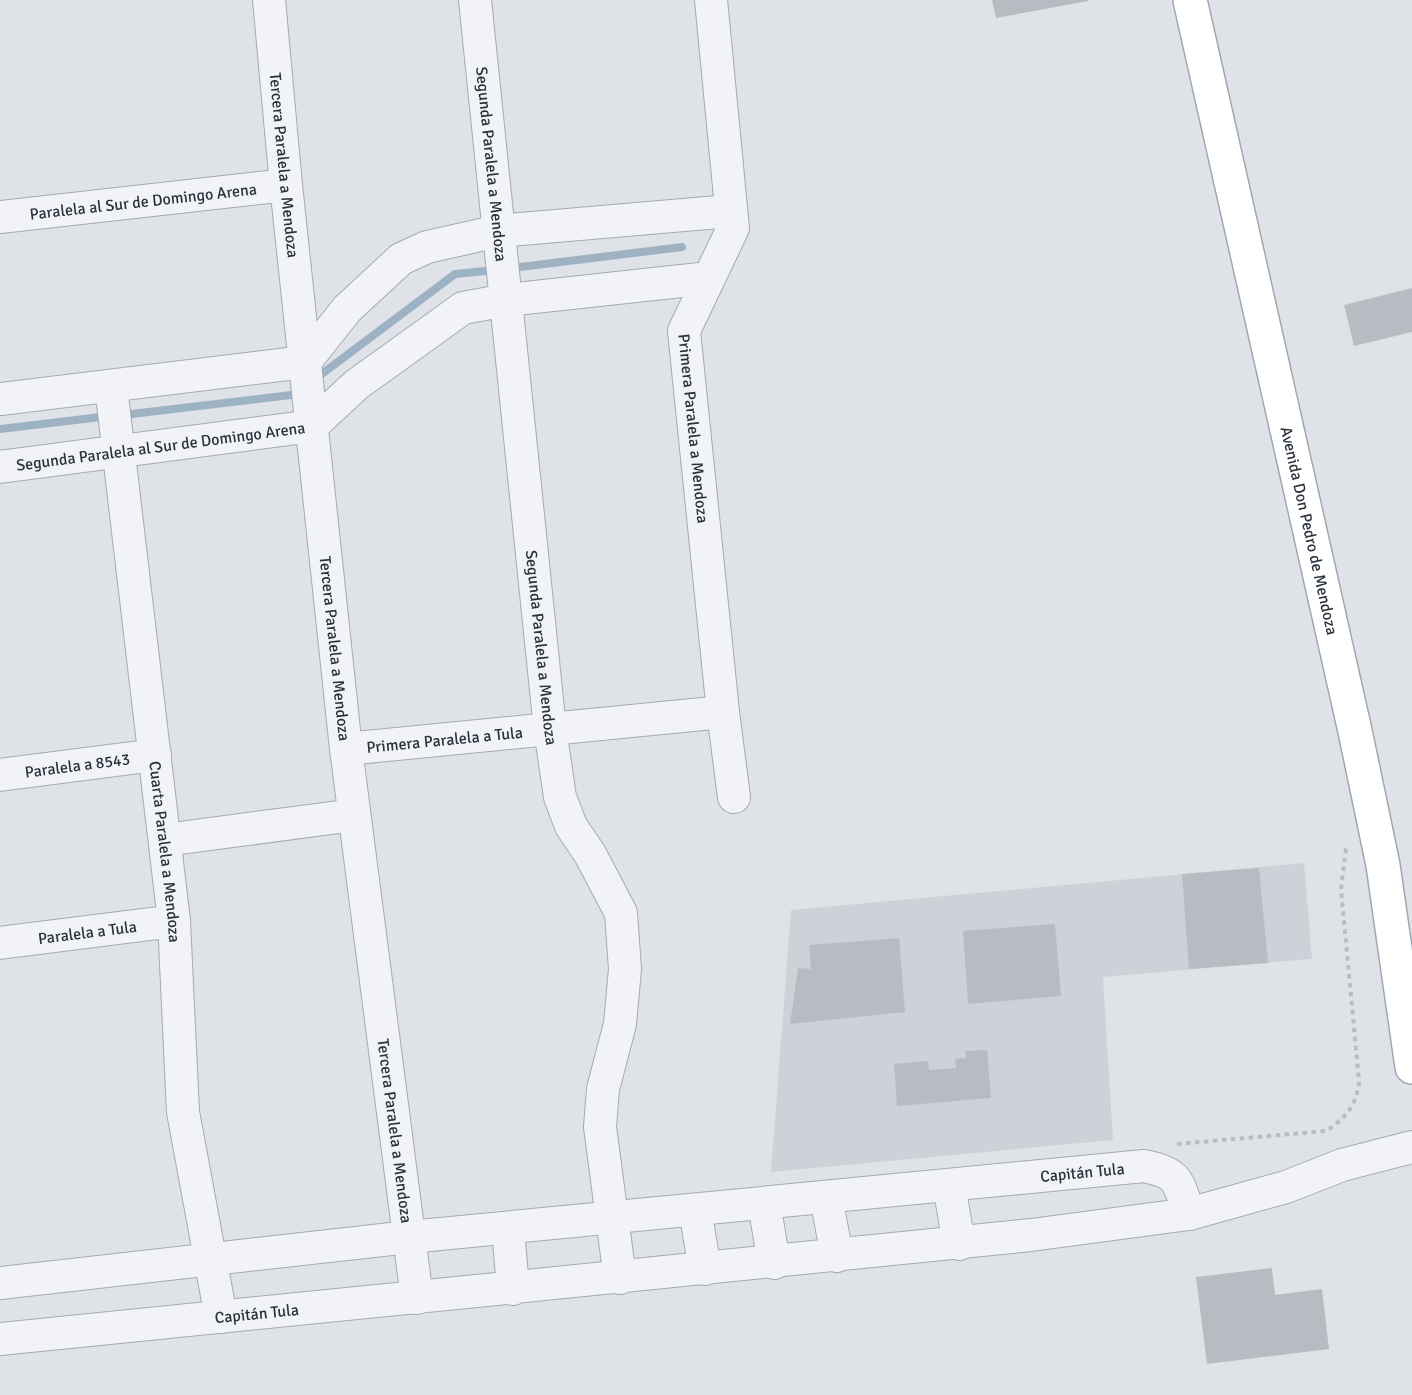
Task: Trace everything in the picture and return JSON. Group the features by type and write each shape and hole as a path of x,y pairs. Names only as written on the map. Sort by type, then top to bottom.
{"main road":[{"name":"Avenida Don Pedro de Mendoza","path":"1190,0 1376,831 1412,1067"}],"street":[{"name":"Tercera Paralela a Mendoza","path":"269,0 286,185 346,748 417,1298"},
{"name":"Segunda Paralela a Mendoza","path":"475,0 550,729 560,797 571,826 590,854 621,913 625,969 620,1024 603,1089 600,1127 620,1278"},
{"name":"Primera Paralela a Mendoza","path":"711,0 733,228 684,331 723,712 734,797"},
{"name":"Paralela al Sur de Domingo Arena","path":"0,217 286,185"},
{"path":"0,399 305,362 347,309 401,259 427,247 498,231 730,211"},
{"name":"Segunda Paralela al Sur de Domingo Arena","path":"0,467 312,426 356,386 463,308 506,300 709,278"},
{"name":"Cuarta Paralela a Mendoza","path":"111,387 174,921 183,1112 220,1317"},
{"name":"Primera Paralela a Tula","path":"346,748 723,712"},
{"name":"Paralela a 8543","path":"0,775 154,755"},
{"path":"165,840 354,815"},
{"name":"Paralela a Tula","path":"0,943 174,921"},
{"name":"Capitán Tula","path":"0,1339 959,1244 1189,1214 1286,1187 1342,1166 1412,1147"},
{"name":"Capitán Tula","path":"0,1283 409,1237 1144,1166 1165,1170 1179,1183 1189,1214"},
{"path":"949,1185 959,1244"},
{"path":"826,1197 837,1256"},
{"path":"764,1203 774,1263"},
{"path":"694,1210 705,1269"},
{"path":"508,1228 513,1288"}],"path":[{"path":"1144,1166 1175,1144 1326,1131 1341,1122 1352,1108 1358,1094 1359,1081 1341,889 1346,849 1376,831"}],"shaded area":[{"path":"1304,863 1312,959 1103,977 1113,1140 771,1172 791,910"}],"building":[{"path":"992,0 1088,0 1088,1 996,18"},
{"path":"1412,288 1412,332 1354,346 1344,305"},
{"path":"1259,868 1268,963 1189,969 1182,874"},
{"path":"1055,924 1061,996 968,1004 963,931"},
{"path":"899,938 905,1012 790,1024 798,968 811,969 809,945"},
{"path":"987,1050 991,1098 897,1106 894,1064 928,1061 929,1070 956,1068 955,1059 966,1058 965,1051"},
{"path":"1272,1268 1275,1295 1322,1289 1329,1349 1207,1364 1196,1277"}],"waterway":[{"path":"512,268 682,247"},
{"path":"315,379 455,274 485,271"},
{"path":"123,415 291,395 298,392"},
{"path":"0,429 101,417"}]}
